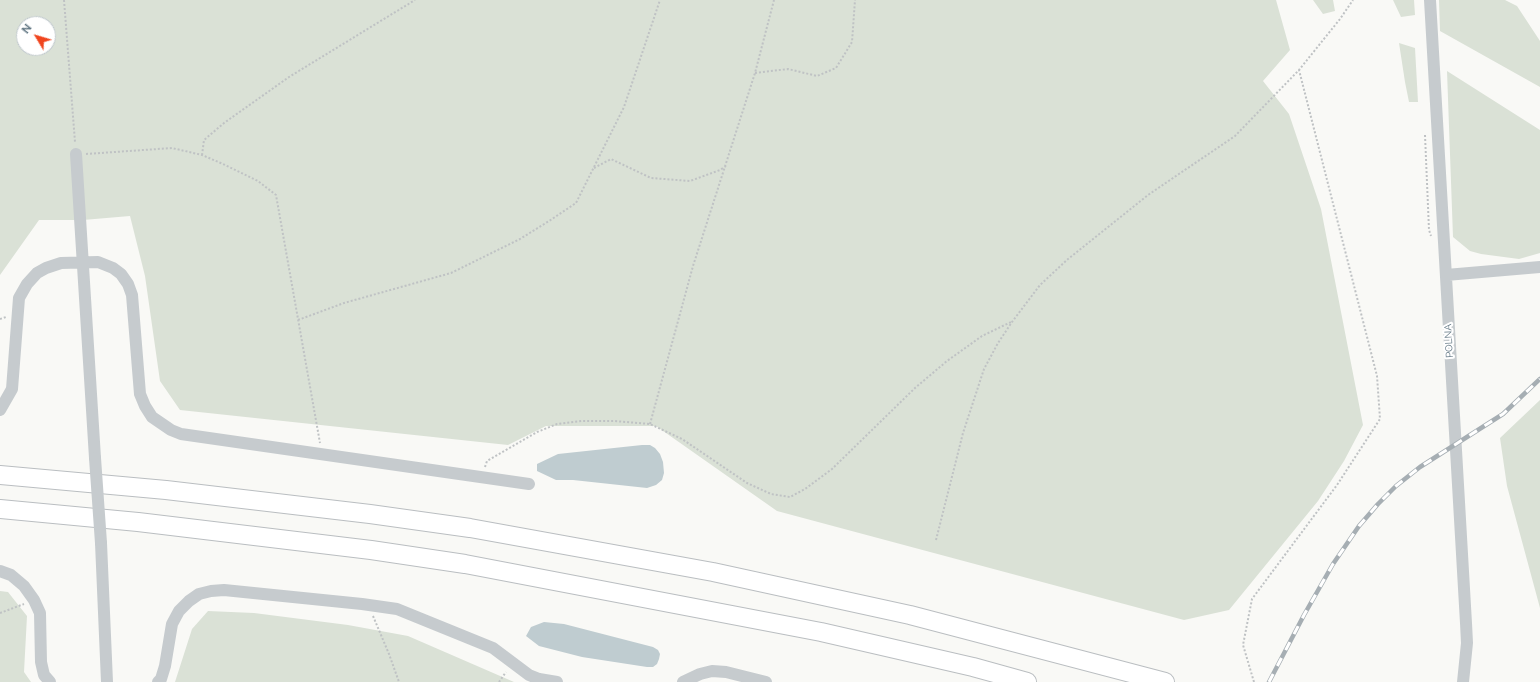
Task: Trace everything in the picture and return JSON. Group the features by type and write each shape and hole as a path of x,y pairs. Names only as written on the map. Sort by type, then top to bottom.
{"highway":[{"path":"0,475 166,490 370,514 470,528 713,572 902,613 1165,682"},
{"path":"0,509 138,522 371,550 465,564 820,632 973,667 1027,682"}],"street":[{"name":"POLNA","path":"1430,0 1467,643 1463,682"},
{"path":"76,154 101,543 107,682"},
{"path":"0,410 12,389 19,298 27,284 37,273 60,263 98,262 113,268 121,274 128,284 132,295 140,394 149,412 162,424 181,434 529,484"},
{"path":"1446,275 1540,267"},
{"path":"0,570 11,575 24,586 34,600 40,613 40,662 44,675 50,682"},
{"path":"158,682 161,679 172,624 179,611 189,600 199,594 224,590 367,604 397,609 493,648 529,675 539,679 557,682"},
{"path":"683,682 700,674 712,671 726,672 766,682"}],"path":[{"path":"64,0 76,154 172,148 202,155 258,181 276,195 322,454"},
{"path":"202,155 204,140 224,123 289,77 415,0"},
{"path":"298,320 344,303 451,273 520,239 550,222 576,203 624,108 660,0"},
{"path":"650,424 693,266 727,165 755,73 774,0"},
{"path":"755,73 788,69 817,76 836,68 852,42 855,0"},
{"path":"936,540 963,433 984,369 998,343 1012,322 1040,285 1068,259 1148,195 1235,136 1299,70 1340,19 1353,0"},
{"path":"1254,682 1243,646 1252,599 1337,485 1380,419 1377,376 1299,70"},
{"path":"593,168 611,159 650,178 690,180 720,170 727,165"},
{"path":"482,477 487,461 537,432 557,424 582,421 606,421 650,424 682,439 747,483 770,494 790,496 805,489 832,470 915,388 948,361 982,336 1012,322"},
{"path":"0,612 34,600"},
{"path":"367,604 389,654 399,682"}],"shaded area":[{"path":"0,0 1276,0 1290,50 1263,81 1289,114 1321,209 1363,425 1344,461 1318,501 1229,610 1184,620 777,511 656,426 546,426 508,445 180,410 160,381 145,276 130,216 83,220 39,220 0,275"},
{"path":"1313,0 1333,0 1335,11 1323,14"},
{"path":"1393,0 1414,0 1415,15 1401,17"},
{"path":"1439,0 1505,0 1517,6 1540,41 1540,87 1440,31"},
{"path":"1399,43 1415,48 1418,102 1409,102"},
{"path":"1447,71 1540,130 1540,253 1519,259 1481,254 1470,251 1453,237"},
{"path":"1540,400 1540,608 1507,486 1500,438"},
{"path":"650,445 655,448 660,454 663,462 664,473 662,480 656,485 647,488 573,480 556,480 537,471 537,464 558,454"},
{"path":"0,591 8,592 27,616 24,672 31,682 0,682"},
{"path":"208,611 254,613 348,625 408,636 514,682 175,682 192,629"},
{"path":"544,622 564,624 653,647 658,650 660,654 659,659 657,664 653,667 647,667 582,657 539,646 526,636 531,627"}],"railway":[{"path":"1269,682 1333,564 1359,526 1378,504 1396,486 1420,467 1503,414 1540,379"}]}
